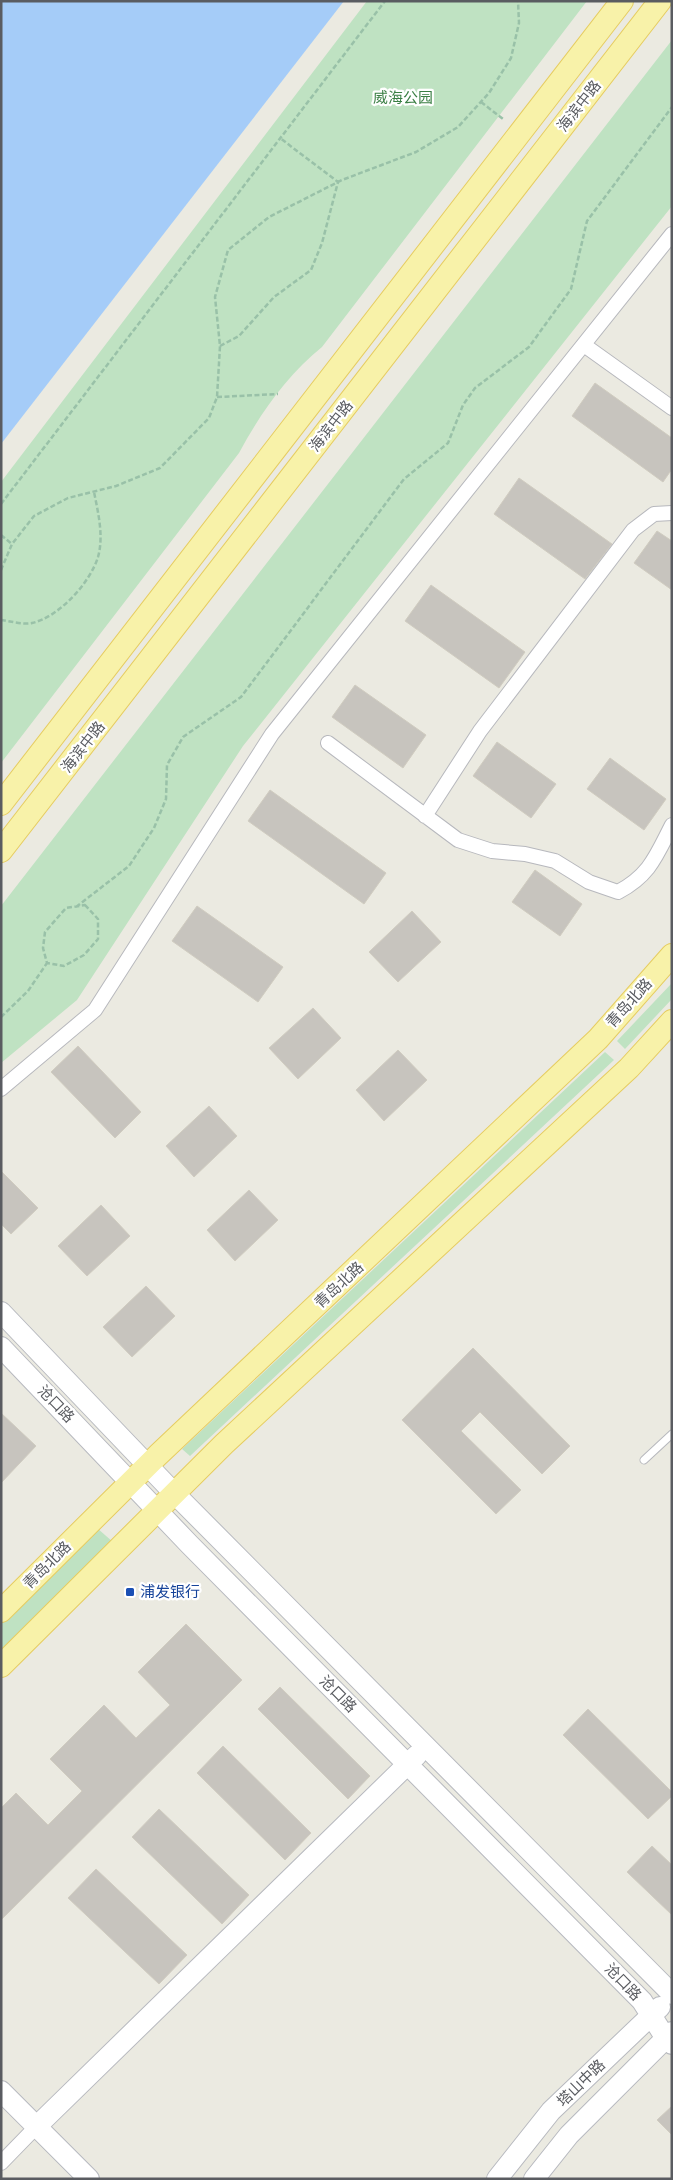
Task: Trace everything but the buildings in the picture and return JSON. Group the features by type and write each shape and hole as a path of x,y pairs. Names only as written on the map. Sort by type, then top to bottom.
{"main road":[{"name":"海滨中路","path":"1,804 622,1"},
{"name":"海滨中路","path":"1,852 660,1"},
{"name":"青岛北路","path":"1,1611 130,1482 598,1039 672,955"},
{"path":"1,1666 156,1510 629,1068 672,1020"},
{"name":"沧口路","path":"1,1312 147,1466 672,1994"},
{"name":"沧口路","path":"1,1347 156,1510 642,2001 670,2038"},
{"path":"36,2127 426,1747"},
{"name":"塔山中路","path":"498,2179 552,2111 672,1994"},
{"name":"塔山中路","path":"534,2179 569,2135 670,2038"},
{"path":"1,2091 89,2179"}],"street":[{"path":"1,1089 95,1010 272,734 672,234"},
{"path":"584,345 672,408"},
{"path":"425,816 480,732 633,530 654,514 672,513"},
{"path":"328,743 458,840 492,851 525,854 555,861 589,882 618,892 635,883 652,864 672,825"},
{"path":"1,2163 36,2127"}],"lane":[{"path":"644,1460 672,1434"}],"path":[{"path":"1,504 384,1"},
{"path":"1,570 12,544 34,516 68,498 116,486 160,468 209,418 218,397 220,346 215,297 228,250 269,217 338,182 416,152 458,127 489,93 511,58 519,23 518,1"},
{"path":"481,102 503,119"},
{"path":"76,907 129,866 154,828 166,799 167,766 183,737 241,697 404,479 448,443 463,405 475,388 529,348 571,289 587,221 672,107"},
{"path":"280,138 338,182"},
{"path":"220,346 239,336 274,297 311,270 322,243 338,182"},
{"path":"218,397 278,394"},
{"path":"1,620 31,623 55,613 83,587 98,556 100,526 94,492"},
{"path":"1,535 12,544"},
{"path":"1,1018 28,991 47,963 43,948 45,932 66,908 85,905 98,919 98,939 84,955 64,966 47,963"}],"green space":[{"name":"威海公园","path":"367,1 587,1 322,347 297,370 275,396 239,453 1,763 1,482"},
{"path":"672,40 672,206 243,746 77,1000 1,1063 1,906"},
{"path":"672,983 672,999 625,1049 617,1041"},
{"path":"605,1052 614,1060 190,1456 182,1449"},
{"path":"97,1528 113,1542 1,1652 1,1623"}],"water":[{"path":"1,1 344,1 1,444"}],"place":[{"name":"浦发银行","path":"130,1592"}]}
